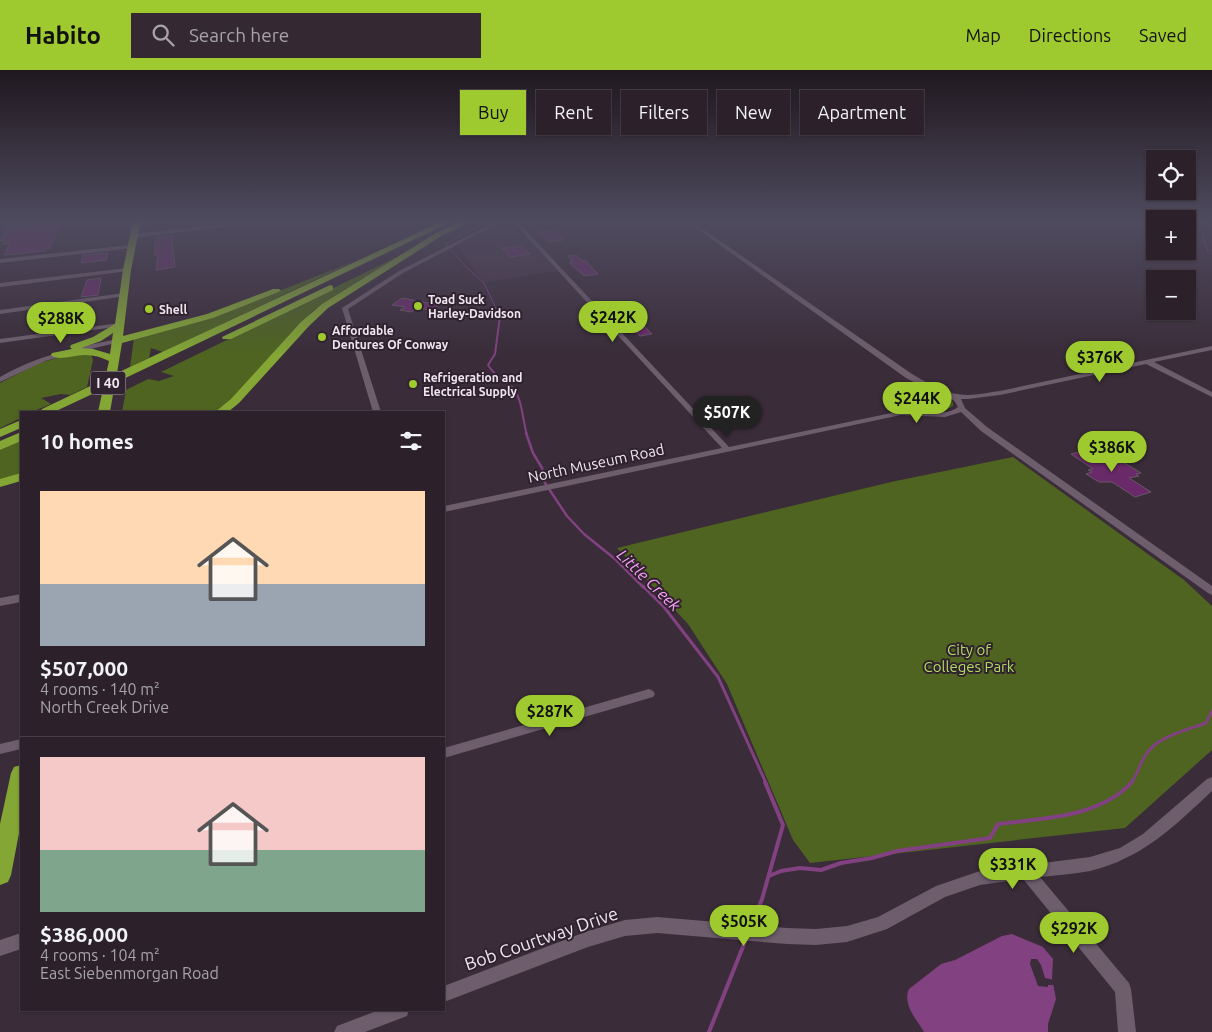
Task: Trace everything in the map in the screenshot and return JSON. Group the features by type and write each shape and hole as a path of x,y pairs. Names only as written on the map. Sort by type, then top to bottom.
{"highway":[{"path":"104,411 118,339 126,325 124,295 128,265"},
{"path":"118,339 234,308 344,265"},
{"name":"I 40","path":"72,411 170,359 358,265"},
{"path":"215,343 377,265"},
{"path":"222,411 235,400 305,324 325,306 391,265"},
{"path":"75,347 126,325 146,328 174,325"},
{"path":"56,356 90,351 105,354 115,360"},
{"name":"I 40","path":"48,411 170,359"},
{"path":"0,433 20,424"},
{"path":"0,446 20,436"},
{"path":"0,483 20,477"},
{"path":"0,875 20,778"}],"street":[{"path":"377,411 345,308 415,265"},
{"path":"555,265 727,450"},
{"path":"751,265 909,376 960,400 962,408 984,429 1212,591"},
{"path":"0,285 127,270"},
{"path":"0,312 124,295"},
{"path":"0,341 126,325"},
{"path":"0,374 35,358 75,347 118,339"},
{"path":"0,380 28,365 118,339"},
{"path":"914,399 923,392 968,397 984,396 1212,348"},
{"path":"1148,362 1212,395"},
{"path":"909,376 917,388 914,399"},
{"path":"944,414 956,412 984,396"},
{"path":"914,399 922,409 934,413"},
{"name":"North Museum Road","path":"901,413 914,399"},
{"name":"North Museum Road","path":"445,509 901,413 944,414"},
{"path":"944,414 984,429"},
{"path":"0,602 20,598"},
{"path":"445,753 649,694"},
{"path":"0,749 20,744"},
{"name":"Bob Courtway Drive","path":"445,994 588,939 625,928 657,925 787,936 816,937 846,934 881,924 941,891 980,878 1028,874 1090,864 1124,853 1148,839 1212,783"},
{"path":"1028,874 1123,990 1127,1032"},
{"path":"0,948 20,941"},
{"path":"343,1032 398,1011"}],"shaded area":[{"path":"471,265 552,265 558,271 484,282"},
{"path":"1012,934 1043,947 1053,959 1052,978 1056,999 1048,1024 1048,1032 924,1032 909,1006 907,995 909,989 941,964 955,960 1002,936"}],"green space":[{"path":"347,265 163,352 151,348 149,358 130,367 134,338 209,319"},
{"path":"381,265 385,265 314,310 230,401 216,411 122,411 126,390 148,379 159,381 174,376 161,372"},
{"path":"72,354 91,354 93,360 87,387 70,395 61,394 41,398 51,404 34,411 20,411 20,418 0,428 0,383 39,363"},
{"path":"933,395 944,397 953,402 953,406 938,410 923,403 922,399"},
{"path":"20,440 20,474 0,480 0,450"},
{"name":"City of Colleges Park","path":"1013,457 1184,580 1212,606 1212,750 1125,828 810,863 793,840 727,684 688,624 617,548 891,482"}],"pier":[{"path":"1031,959 1037,959 1045,978 1055,980 1056,985 1048,985 1048,987 1038,986 1030,964"}],"building":[{"path":"157,265 175,265 175,267 156,270"},
{"path":"572,265 590,265 598,274 585,276"},
{"path":"101,278 98,295 81,297 87,280"},
{"name":"Toad Suck Harley-Davidson","path":"402,298 439,305 432,310 417,308 411,312 400,310 405,307 392,305"},
{"path":"94,313 91,324 80,326 83,315"},
{"path":"644,326 652,334 640,336 632,328"},
{"path":"1087,450 1110,465 1123,462 1141,473 1136,474 1139,476 1129,478 1151,492 1135,497 1112,482 1099,482 1086,474 1092,472 1088,470 1093,469 1071,454"}],"waterway":[{"name":"Little Creek","path":"464,265 484,283 499,315"},
{"name":"Little Creek","path":"499,313 495,354 488,365 511,386 518,396 527,435"},
{"name":"Little Creek","path":"526,433 533,453 542,468 545,483 567,516 584,534 615,559 644,588"},
{"name":"Little Creek","path":"643,586 664,607 718,677 766,783"},
{"path":"1131,783 1150,749 1172,735 1206,723 1212,711"},
{"name":"Little Creek","path":"751,927 762,899 783,825 765,782"},
{"path":"769,876 781,871 800,868 821,870 841,863 872,858 897,851 990,838 998,824 1051,818 1087,810 1119,794 1131,783"},
{"name":"Little Creek","path":"709,1032 746,939"}],"place":[{"name":"Toad Suck Harley-Davidson","path":"418,306"},
{"name":"Shell","path":"149,309"},
{"name":"Affordable Dentures Of Conway","path":"322,337"},
{"name":"Refrigeration and Electrical Supply","path":"413,384"}]}
